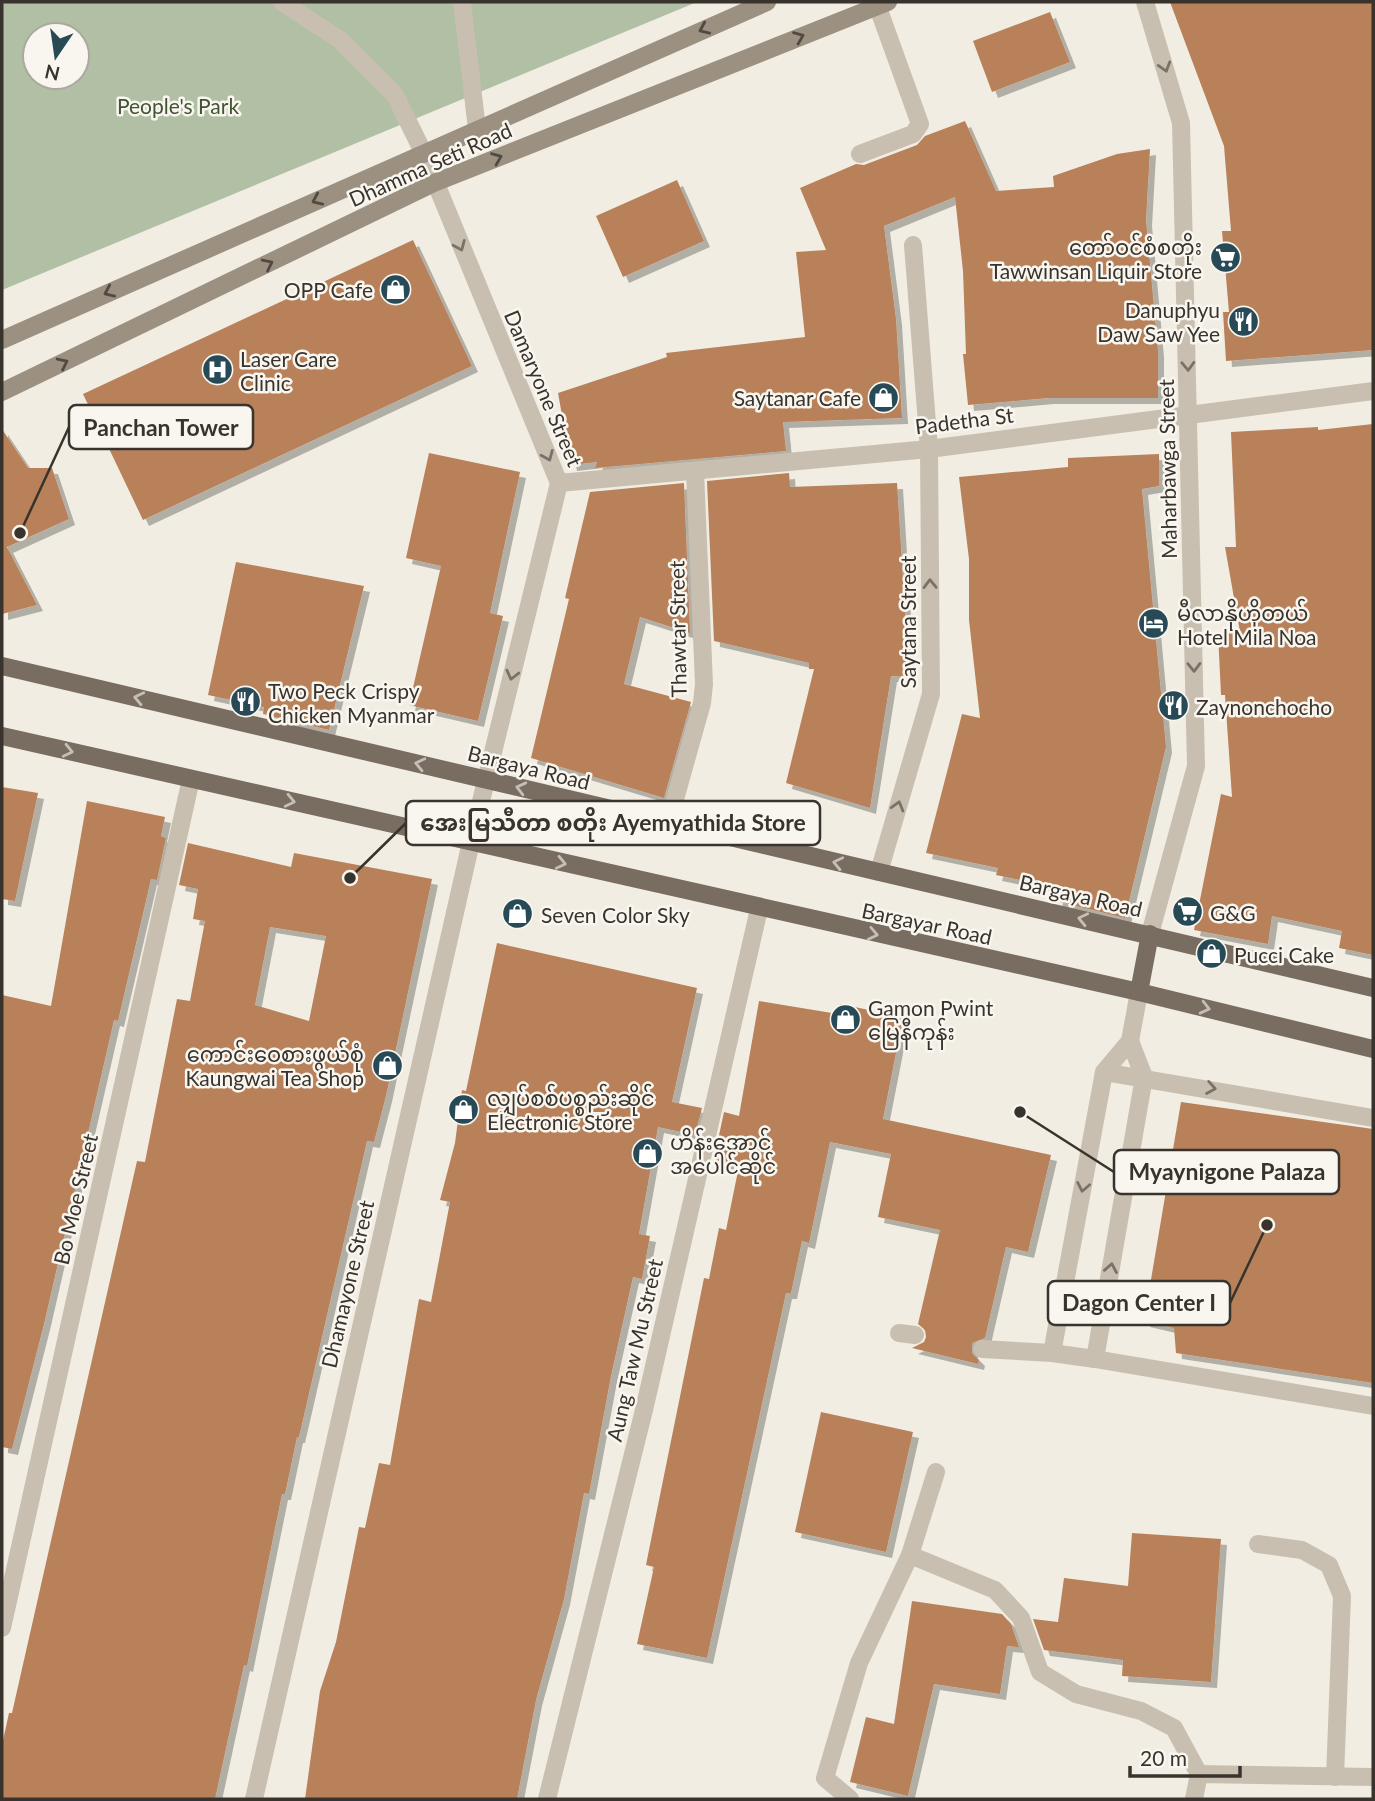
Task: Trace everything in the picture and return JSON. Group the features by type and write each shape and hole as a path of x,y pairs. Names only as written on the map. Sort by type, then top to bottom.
{"main road":[{"name":"Dhamma Seti Road","path":"2,340 767,2"},
{"name":"Dhamma Seti Road","path":"2,393 434,183 880,3"},
{"name":"Bargaya Road","path":"2,666 1373,988"},
{"path":"2,736 471,842"},
{"name":"Bargayar Road","path":"471,842 759,909 1139,992 1373,1049"},
{"path":"1139,992 1150,934"}],"street":[{"name":"Damaryone Street","path":"282,2 340,40 395,95 423,152 559,483 486,779"},
{"path":"462,2 477,129"},
{"name":"Maharbawga Street","path":"1145,2 1181,123 1196,766 1150,934"},
{"path":"860,154 913,134 920,124 880,3"},
{"name":"Saytana Street","path":"879,872 931,694 929,449 913,245"},
{"name":"Padetha St","path":"559,483 929,449 1373,391"},
{"name":"Thawtar Street","path":"668,824 702,703 704,684 695,471"},
{"name":"Bo Moe Street","path":"2,1628 7,1581 191,779"},
{"name":"Dhamayone Street","path":"254,1799 486,779"},
{"name":"Aung Taw Mu Street","path":"547,1799 643,1410 759,909"},
{"path":"1052,1353 1104,1072 1130,1041 1139,992"},
{"path":"1095,1359 1144,1077 1130,1041"},
{"path":"1104,1072 1373,1118"},
{"path":"982,1349 1052,1353 1095,1359 1373,1406"},
{"path":"850,1799 825,1778 859,1663 909,1555 936,1472"},
{"path":"1258,1544 1302,1550 1329,1565 1342,1595 1335,1777"},
{"path":"909,1555 995,1590 1021,1618 1040,1672 1076,1694 1141,1711 1174,1728 1199,1774 1194,1799"},
{"path":"1199,1774 1373,1777"}],"green space":[{"name":"People's Park","path":"2,2 697,2 2,290"}],"building":[{"path":"1170,2 1373,2 1373,350 1226,361 1223,312 1229,312 1222,231 1231,231 1224,146"},
{"path":"1050,12 1070,62 992,92 973,41"},
{"path":"965,121 996,191 1054,187 1053,176 1117,154 1150,149 1146,220 1158,351 1158,398 1048,398 968,405 963,354 966,354 963,271 955,197 884,226 896,319 902,418 783,422 786,451 595,468 597,462 571,465 558,393 667,357 666,353 805,337 796,252 826,250 800,188 856,164 864,165 917,145 925,136"},
{"path":"677,180 704,241 623,277 596,216"},
{"path":"413,240 472,366 143,520 83,394"},
{"path":"1373,424 1373,955 1339,948 1342,931 1272,916 1268,944 1194,930 1221,794 1232,797 1225,695 1221,695 1218,633 1240,632 1225,547 1236,547 1231,432 1318,427 1318,430"},
{"path":"2,429 28,468 52,468 69,519 7,547 37,605 2,614"},
{"path":"429,453 520,472 490,613 503,616 478,721 409,705 441,566 406,558"},
{"path":"1159,454 1159,486 1142,489 1166,747 1125,918 1056,901 1059,888 996,875 998,868 926,853 962,714 980,718 969,620 969,559 959,477 1068,467 1068,458"},
{"path":"789,473 790,487 897,483 909,677 891,676 870,808 786,783 814,669 809,669 809,663 714,641 707,481"},
{"path":"684,483 690,633 640,617 624,684 691,702 664,798 531,758 569,599 565,598 590,492"},
{"path":"236,562 364,586 329,730 263,714 264,707 208,695"},
{"path":"2,787 38,793 15,901 2,899"},
{"path":"87,801 165,817 161,836 166,838 157,880 151,879 118,1021 114,1020 44,1324 12,1449 2,1447 2,995 51,1006"},
{"path":"188,843 291,867 294,853 432,879 386,1096 374,1142 367,1141 299,1437 285,1494 282,1494 247,1666 244,1665 215,1799 2,1799 2,1745 9,1713 12,1713 137,1161 145,1162 177,999 190,1001 205,921 193,919 198,889 179,885","holes":["270,927 326,936 309,1021 255,1005"]},
{"path":"497,943 697,988 672,1102 702,1108 695,1135 658,1127 639,1234 650,1236 642,1279 633,1277 589,1494 584,1493 564,1599 536,1700 517,1799 305,1799 320,1691 336,1642 359,1527 365,1528 379,1463 390,1465 419,1299 431,1302 450,1202 440,1200 455,1143 462,1090 466,1091"},
{"path":"759,1001 838,1014 840,1004 903,1017 883,1119 1051,1155 1028,1252 1006,1247 985,1338 972,1343 972,1353 979,1360 978,1364 912,1348 924,1342 926,1337 925,1330 918,1324 940,1230 878,1217 891,1154 830,1142 809,1243 802,1241 791,1293 786,1293 707,1658 637,1644 654,1567 646,1565 704,1278 709,1279 719,1228 726,1230 739,1166 715,1161 718,1140 724,1112 739,1116"},
{"path":"1181,1102 1373,1129 1373,1383 1176,1353 1174,1328 1144,1321"},
{"path":"821,1412 913,1432 886,1552 795,1532"},
{"path":"1132,1533 1221,1539 1211,1682 1122,1676 1123,1660 1044,1650 1033,1619 1058,1622 1064,1578 1128,1586"},
{"path":"912,1601 1002,1614 1011,1624 1019,1647 1007,1646 1000,1694 934,1684 908,1796 850,1782 866,1717 894,1724"}],"place":[{"name":"တော်ဝင်စံစတိုး Tawwinsan Liquir Store","path":"1225,258"},
{"name":"OPP Cafe","path":"396,289"},
{"name":"Danuphyu Daw Saw Yee","path":"1243,321"},
{"name":"Laser Care Clinic","path":"217,370"},
{"name":"Saytanar Cafe","path":"884,397"},
{"name":"Panchan Tower","path":"20,533"},
{"name":"မီလာနိုဟိုတယ် Hotel Mila Noa","path":"1154,624"},
{"name":"Two Peck Crispy Chicken Myanmar","path":"245,702"},
{"name":"Zaynonchocho","path":"1173,706"},
{"name":"အေးမြသီတာ စတိုး Ayemyathida Store","path":"350,878"},
{"name":"G&G","path":"1187,912"},
{"name":"Seven Color Sky","path":"518,914"},
{"name":"Pucci Cake","path":"1211,954"},
{"name":"Gamon Pwint မြေနီကုန်း","path":"845,1019"},
{"name":"ကောင်းဝေစားဖွယ်စုံ Kaungwai Tea Shop","path":"387,1065"},
{"name":"လျှပ်စစ်ပစ္စည်းဆိုင် Electronic Store","path":"464,1109"},
{"name":"Myaynigone Palaza","path":"1020,1112"},
{"name":"ဟိန်းအောင် အပေါင်ဆိုင်","path":"647,1153"},
{"name":"Dagon Center I","path":"1267,1225"}]}
